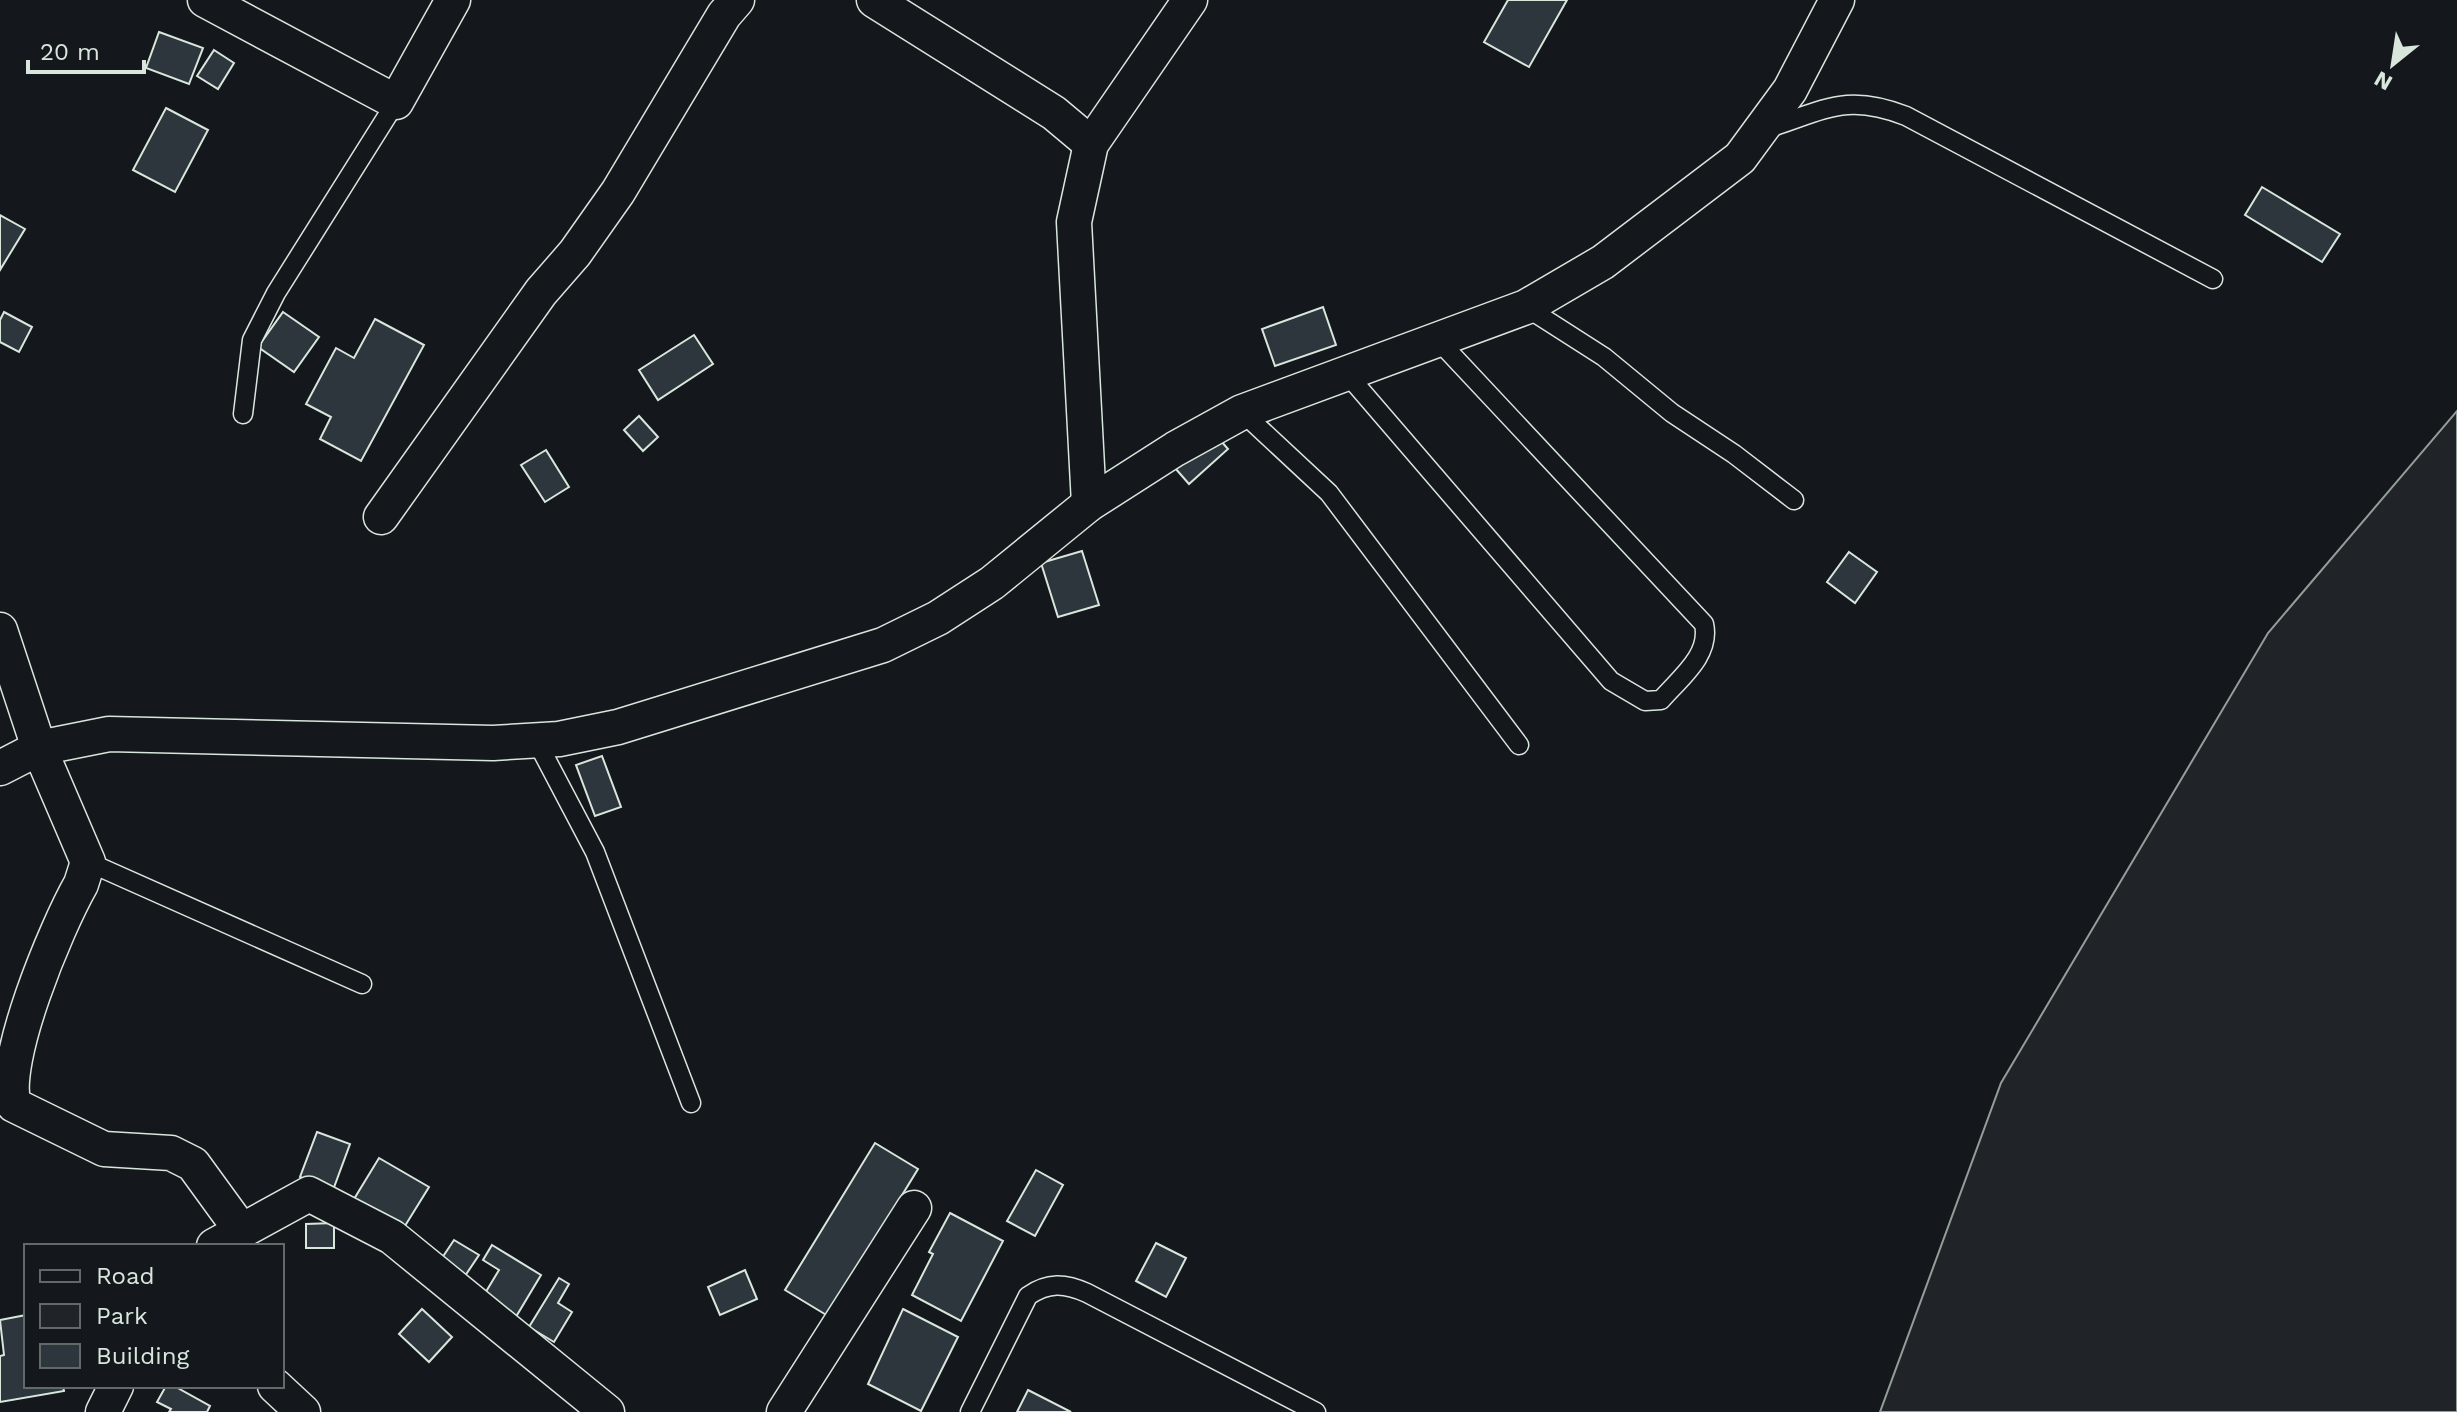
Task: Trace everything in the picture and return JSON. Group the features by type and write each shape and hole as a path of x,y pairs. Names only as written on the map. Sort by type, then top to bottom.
{"street":[{"path":"205,0 396,102 453,0"},
{"path":"381,517 541,292 575,253 618,192 724,15 737,0"},
{"path":"874,0 1054,113 1091,144"},
{"path":"1089,504 1074,222 1091,144 1190,0"},
{"path":"0,768 39,748 109,734 383,741 536,740 618,727 883,645 938,618 992,583 1089,504 1175,449 1242,412 1526,307 1603,262 1740,158 1790,90 1837,0"},
{"path":"0,630 39,748 88,862 81,884 8,1007 1,1083 5,1095 14,1105 104,1149 171,1153 193,1164 228,1238 309,1194 392,1237 607,1412"},
{"path":"784,1412 914,1208"},
{"path":"103,1412 115,1388"},
{"path":"277,1388 303,1412"}],"lane":[{"path":"243,414 252,340 276,293 396,102"},
{"path":"1762,130 1845,103 1875,103 1906,116 2213,279"},
{"path":"1526,307 1604,357 1672,413 1734,454 1794,500"},
{"path":"1346,373 1611,681 1645,701 1661,700 1702,653 1707,639 1704,624 1437,339"},
{"path":"1242,412 1329,493 1519,745"},
{"path":"536,740 609,885 691,1103"},
{"path":"88,862 362,984"},
{"path":"970,1412 1028,1296 1041,1287 1056,1284 1087,1293 1316,1412"}],"green space":[{"path":"2457,411 2457,1412 1880,1412 2001,1083 2268,633"}],"building":[{"path":"1508,0 1567,0 1529,67 1484,42"},
{"path":"159,32 203,48 189,84 146,68"},
{"path":"214,50 234,63 218,89 197,76"},
{"path":"166,108 208,130 175,192 133,170"},
{"path":"2262,187 2340,234 2322,262 2245,215"},
{"path":"0,215 25,229 0,270"},
{"path":"1323,307 1336,345 1275,366 1262,329"},
{"path":"4,312 32,327 19,352 0,342 0,320"},
{"path":"283,312 319,337 294,372 258,347"},
{"path":"375,319 424,345 361,461 320,439 331,417 306,404 336,348 354,358"},
{"path":"694,335 713,364 658,400 639,370"},
{"path":"639,416 658,437 643,451 624,430"},
{"path":"1214,433 1228,449 1189,484 1175,468"},
{"path":"546,450 569,487 545,502 521,465"},
{"path":"1082,551 1099,605 1058,617 1041,563"},
{"path":"1849,552 1877,572 1855,603 1827,582"},
{"path":"602,756 621,807 595,816 576,765"},
{"path":"317,1132 350,1144 333,1190 300,1177"},
{"path":"875,1143 918,1169 828,1316 785,1290"},
{"path":"379,1158 429,1187 400,1234 351,1204"},
{"path":"1036,1170 1063,1185 1035,1236 1007,1221"},
{"path":"950,1213 1003,1241 961,1321 912,1295 933,1254 929,1252"},
{"path":"334,1223 334,1248 306,1248 306,1224"},
{"path":"454,1240 479,1255 463,1279 438,1264"},
{"path":"1156,1243 1186,1258 1166,1297 1136,1281"},
{"path":"492,1245 541,1275 511,1325 478,1305 499,1270 483,1260"},
{"path":"745,1270 757,1299 720,1315 708,1287"},
{"path":"559,1278 569,1284 558,1303 572,1312 554,1342 529,1327"},
{"path":"422,1309 452,1337 429,1362 399,1334"},
{"path":"903,1309 958,1337 921,1411 868,1384"},
{"path":"24,1315 24,1388 63,1388 64,1391 0,1402 0,1356 4,1355 0,1320"},
{"path":"165,1388 178,1388 210,1406 207,1412 169,1412 171,1409 157,1402"},
{"path":"1028,1390 1071,1412 1017,1412"}]}
